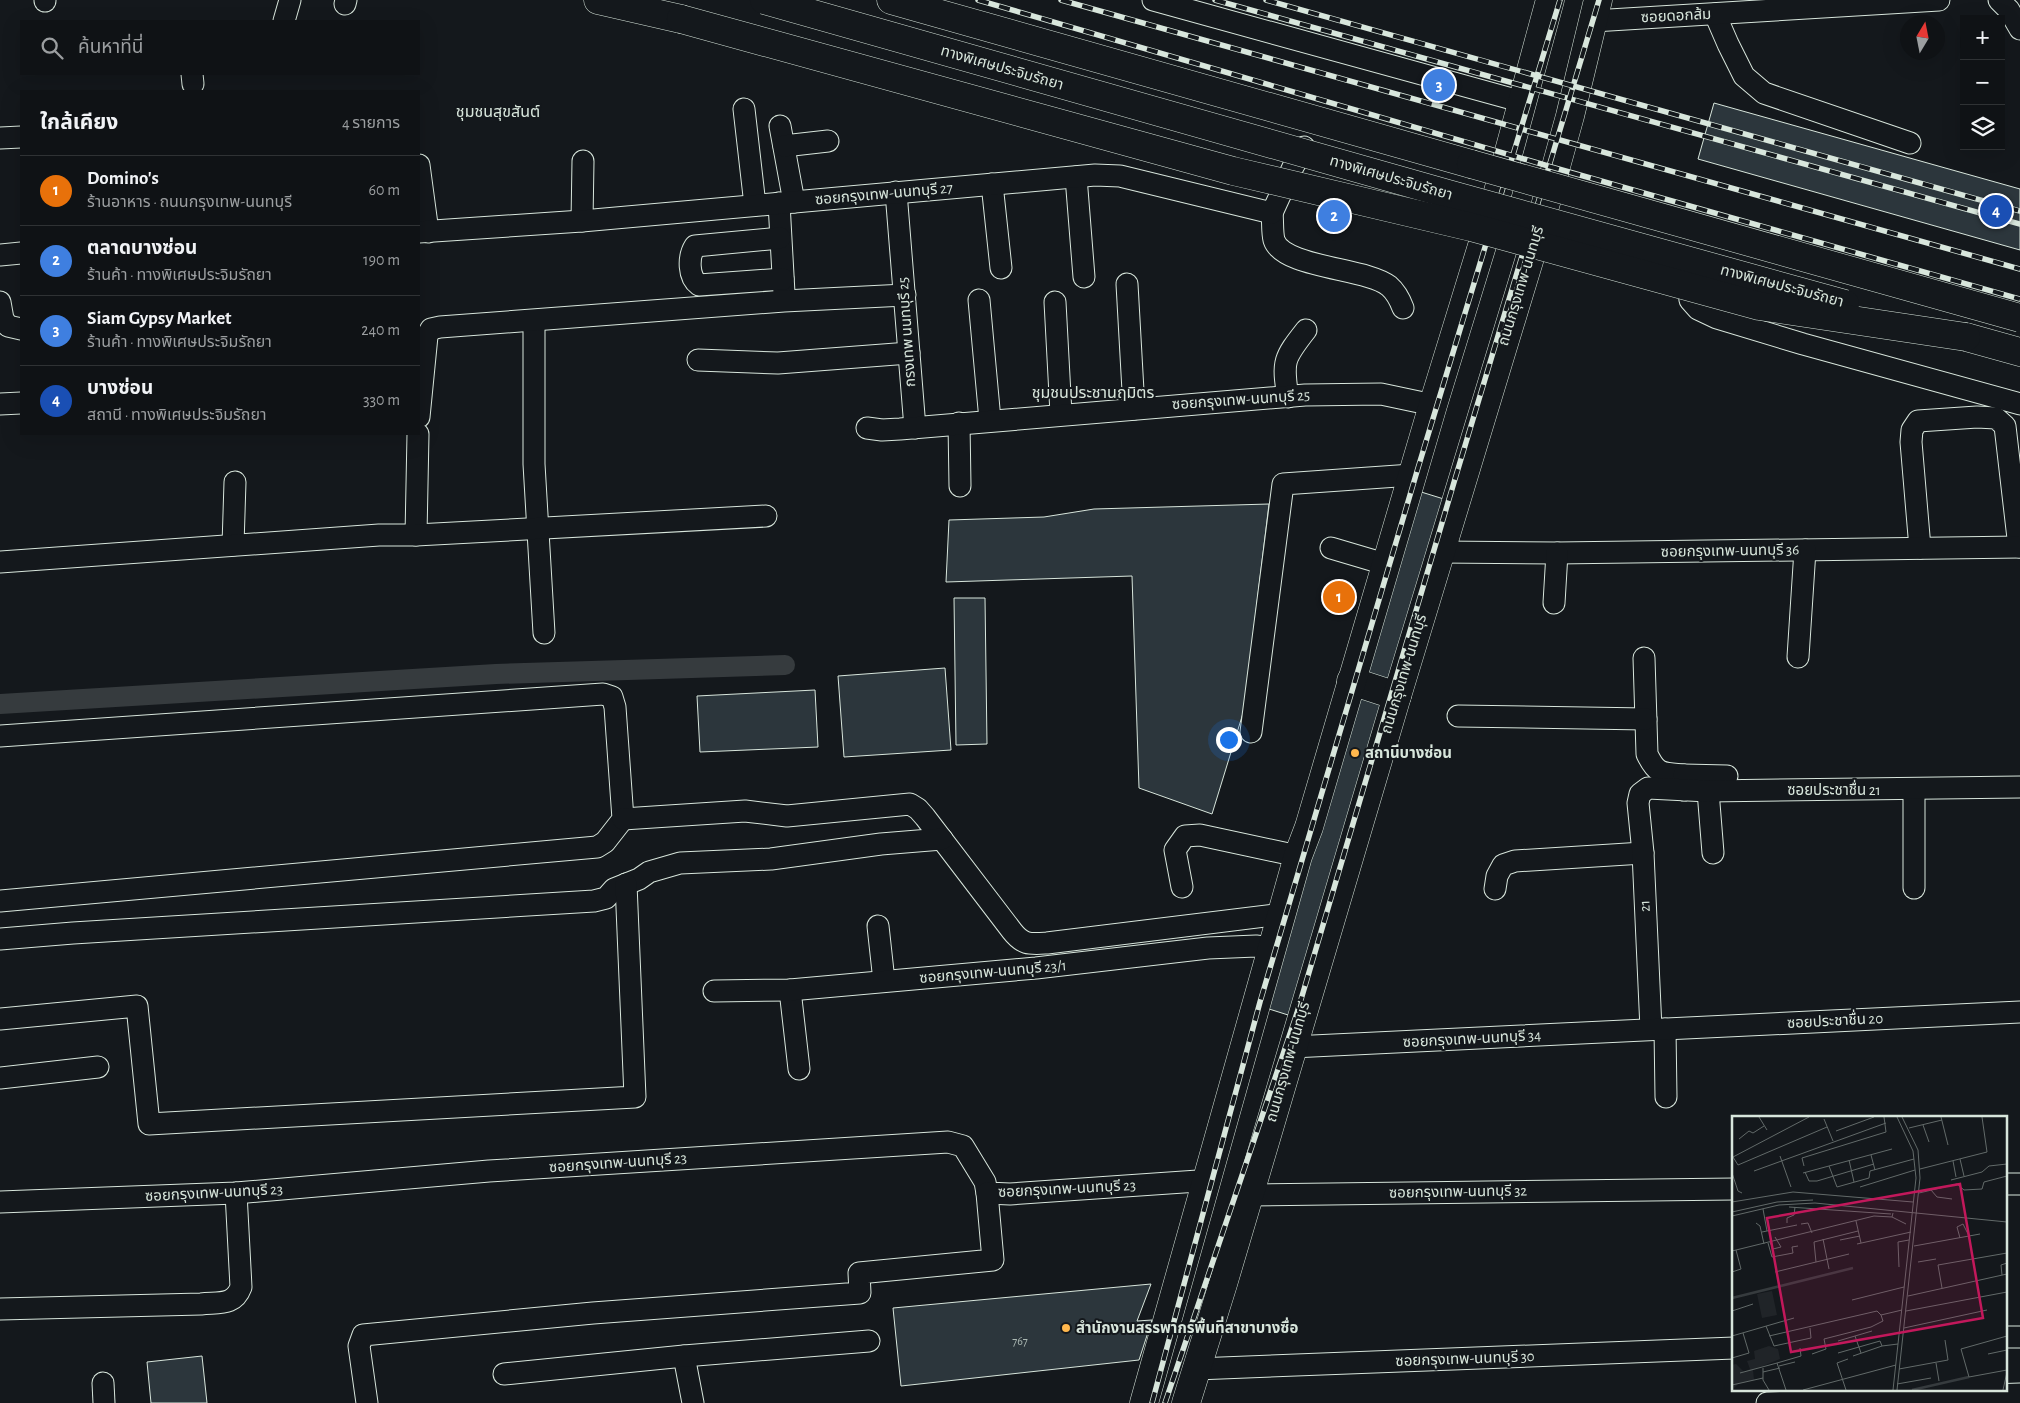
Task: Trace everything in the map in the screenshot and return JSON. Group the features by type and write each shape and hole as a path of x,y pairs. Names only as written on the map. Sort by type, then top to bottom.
{"main road":[{"path":"598,0 681,19 1233,171 1471,227 1759,306 1966,337"},
{"name":"ทางพิเศษประจิมรัถยา","path":"764,0 1448,194 2020,352"},
{"path":"784,0 1304,147 1493,210 1539,228"},
{"path":"891,0 2020,318"},
{"path":"1144,1403 1298,856 1309,827 1432,404 1493,210 1550,0"},
{"name":"ถนนกรุงเทพ-นนทบุรี","path":"1186,1403 1250,1195 1292,1047 1440,552 1539,228 1570,116 1596,10"},
{"path":"1351,681 1397,696"},
{"path":"1155,1362 1196,1369"}],"street":[{"path":"284,20 290,0"},
{"path":"1153,0 1523,102"},
{"name":"ซอยดอกส้ม","path":"1596,10 1715,14 1939,0"},
{"path":"1999,0 2009,10 2020,29"},
{"path":"1715,14 1744,76 1764,93 1910,143"},
{"path":"744,109 755,205"},
{"path":"784,301 780,238 786,202 782,136 828,141"},
{"path":"0,138 20,137"},
{"path":"1304,147 1272,214 1275,241 1284,252 1302,260 1371,278 1388,285 1397,295 1404,308"},
{"path":"582,221 583,161"},
{"name":"ซอยกรุงเทพ-นนทบุรี 27","path":"424,232 582,221 1095,175 1120,176 1272,214"},
{"path":"1076,177 1084,277"},
{"path":"420,178 424,232"},
{"path":"992,184 1001,268"},
{"name":"กรงเทพ นนทบุรี 25","path":"896,192 915,428"},
{"path":"1539,228 1687,276 2020,366"},
{"path":"780,238 695,246 691,252 690,267 694,282 698,285 783,279"},
{"path":"0,254 20,253"},
{"path":"1687,276 1690,300 1698,309 1717,318 1803,344 2020,404"},
{"path":"1127,284 1134,409"},
{"path":"420,408 428,332 440,327 784,301 905,295"},
{"path":"980,300 990,420"},
{"path":"0,302 3,319 8,326 20,329"},
{"path":"1055,302 1061,414"},
{"path":"534,321 534,464 544,633"},
{"path":"1288,397 1284,372 1285,360 1290,350 1306,330"},
{"path":"698,360 778,363 909,353"},
{"name":"ซอยกรุงเทพ-นนทบุรี 25","path":"959,423 1354,393 1381,394 1432,404"},
{"path":"0,404 20,403"},
{"path":"1920,548 1911,442 1912,430 1918,421 1977,417 1996,418 2005,426 2020,547"},
{"path":"867,428 882,430 959,423 960,486"},
{"path":"416,535 418,435"},
{"path":"1251,732 1283,484 1412,475"},
{"path":"233,545 235,482"},
{"path":"0,562 379,535 416,535 766,516"},
{"name":"ซอยกรุงเทพ-นนทบุรี 36","path":"1440,552 1557,553 2020,547"},
{"path":"1331,548 1385,564"},
{"path":"1798,657 1805,550"},
{"path":"1554,603 1557,553"},
{"path":"1644,658 1647,754 1653,767 1684,782 1727,776"},
{"path":"0,736 603,694 612,697 615,707 623,819 605,842 597,847 0,901"},
{"path":"1458,716 1646,719"},
{"name":"ซอยประชาชื่น 21","path":"1648,788 1684,782 1708,791 2020,787"},
{"name":"21","path":"1648,788 1640,794 1638,803 1658,1029 1666,1097"},
{"path":"1914,789 1914,888"},
{"path":"1708,791 1713,853"},
{"path":"623,819 744,811 787,816 910,804 918,809 1012,931 1020,940 1026,943 1047,943 1282,914"},
{"path":"1182,887 1175,850 1185,836 1200,835 1298,856"},
{"path":"0,939 594,901 606,898 614,889 649,872 680,863 771,859 881,844 942,839"},
{"path":"1495,889 1497,876 1503,865 1515,862 1643,853"},
{"path":"0,1019 137,1006 149,1124 635,1097 626,884"},
{"path":"878,926 884,982"},
{"name":"ซอยกรุงเทพ-นนทบุรี 23/1","path":"714,991 790,990 884,982 1036,968 1208,948 1256,946 1272,948"},
{"path":"790,990 799,1069"},
{"name":"ซอยประชาชื่น 20","path":"1658,1029 2020,1012"},
{"name":"ซอยกรุงเทพ-นนทบุรี 34","path":"1292,1047 1658,1029"},
{"path":"0,1078 98,1067"},
{"name":"ซอยกรุงเทพ-นนทบุรี 23","path":"0,1202 236,1193 488,1171 948,1142 963,1146 985,1182 987,1193 1010,1194 1198,1182 1206,1179"},
{"name":"ซอยกรุงเทพ-นนทบุรี 32","path":"1250,1195 1732,1189"},
{"path":"0,1310 201,1304 233,1300 238,1295 241,1286 236,1193"},
{"path":"367,1403 359,1346 363,1336 593,1313 860,1293 859,1273 993,1260 987,1193"},
{"path":"504,1374 684,1356 869,1341"},
{"name":"ซอยกรุงเทพ-นนทบุรี 30","path":"1196,1369 1732,1348"},
{"path":"684,1356 693,1403"},
{"path":"1767,1403 2020,1394"}],"building":[{"path":"1714,103 2020,189 2020,250 1698,159"},
{"name":"สถานีบางซ่อน","path":"1405,487 1460,504 1304,1020 1250,1003"},
{"path":"1269,504 1244,710 1212,814 1139,788 1132,576 946,582 949,520 1044,517 1094,509"},
{"path":"954,598 985,598 987,744 956,745"},
{"path":"945,668 951,750 844,757 838,676"},
{"path":"815,690 818,747 700,752 697,696"},
{"path":"1151,1284 1137,1321 1152,1320 1139,1360 901,1386 893,1308"},
{"path":"202,1356 207,1403 151,1403 147,1362"}],"waterway":[{"path":"0,704 496,674 785,665"}],"railway":[{"path":"978,0 1555,168 2020,299"},
{"path":"1061,0 2020,269"},
{"path":"1215,0 2020,224"},
{"path":"1266,0 2020,211"},
{"path":"1152,1403 1260,1002 1418,468 1560,0"},
{"path":"1165,1403 1297,1013 1599,0"}],"place":[{"name":"Siam Gypsy Market","path":"1439,85"},
{"name":"บางซ่อน","path":"1996,211"},
{"name":"ตลาดบางซ่อน","path":"1334,216"},
{"name":"Domino's","path":"1339,597"},
{"name":"สถานีบางซ่อน","path":"1355,753"},
{"name":"สำนักงานสรรพากรพื้นที่สาขาบางซื่อ","path":"1066,1328"}],"district":[{"name":"ชุมชนสุขสันต์","path":"498,112"},
{"name":"ชุมชนประชานฤมิตร","path":"1093,393"}]}
